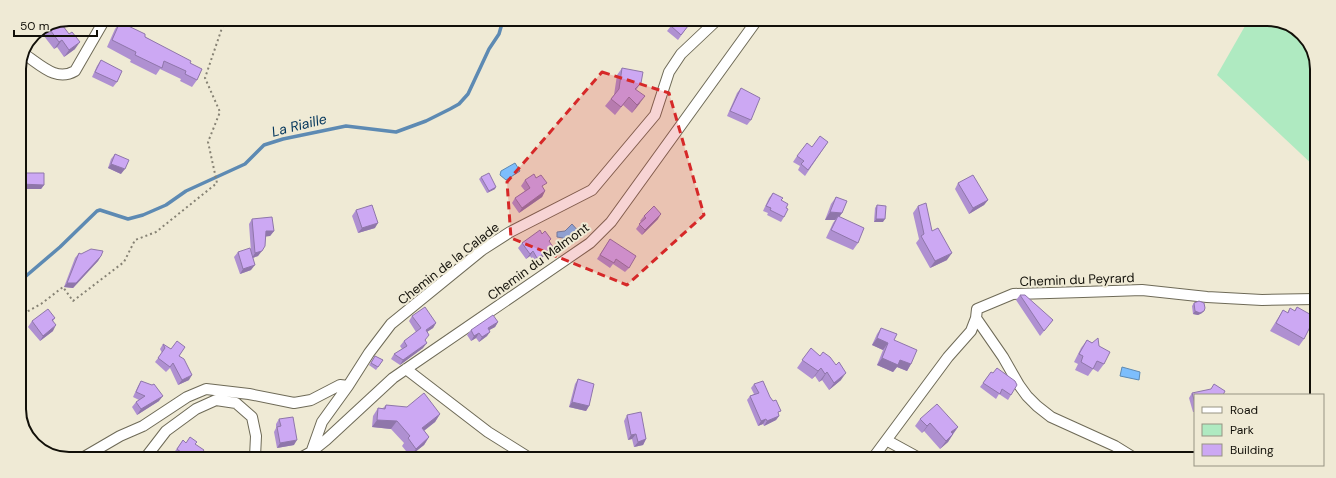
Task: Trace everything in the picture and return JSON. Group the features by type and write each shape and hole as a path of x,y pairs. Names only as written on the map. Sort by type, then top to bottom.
{"street":[{"path":"28,56 57,75 68,75 75,71 101,26"},
{"name":"Chemin de la Calade","path":"309,452 322,422 348,386 369,353 391,324 476,255 510,232 592,190 655,115 669,72 681,54 711,26"},
{"name":"Chemin du Malmont","path":"311,452 393,378 590,243 611,222 754,26"},
{"name":"Chemin du Peyrard","path":"879,452 948,357 971,331 976,318 977,309 1013,294 1142,290 1262,300 1310,299"},
{"path":"976,318 1003,357 1019,385 1037,406 1051,417 1115,446 1125,452"},
{"path":"406,369 488,432 520,452"},
{"path":"91,452 120,436 143,426 187,397 206,389 256,395 294,403 311,400 340,385 348,386"},
{"path":"150,452 166,431 196,409 216,400 236,403 252,417 256,436 255,452"},
{"path":"888,441 908,452"}],"path":[{"path":"26,312 41,304 63,287 74,301 124,262 135,240 156,232 217,183 208,142 220,112 205,78 223,26"}],"highlighted area":[{"path":"602,72 669,93 704,215 627,285 511,238 507,182"}],"green space":[{"path":"1245,26 1276,27 1291,33 1304,47 1309,58 1310,162 1217,75"}],"water":[{"path":"515,163 520,171 506,180 500,175 501,171"},
{"path":"572,224 580,233 579,236 572,236 567,243 564,243 563,238 557,237 557,232 565,231"},
{"path":"1122,367 1140,372 1139,380 1120,376"}],"building":[{"path":"118,26 128,26 145,34 145,37 191,61 190,63 202,69 197,80 185,74 186,71 164,61 162,68 135,55 136,52 112,40"},
{"path":"671,26 688,26 681,35"},
{"path":"63,27 69,34 72,32 80,42 69,50 62,40 59,42 50,30"},
{"path":"101,60 122,71 117,82 95,72"},
{"path":"622,68 643,72 641,83 635,89 645,96 637,105 629,97 621,107 611,99 619,89"},
{"path":"741,88 760,98 751,120 730,111"},
{"path":"820,136 828,142 808,170 801,164 804,161 797,156 807,143 812,147"},
{"path":"115,154 129,160 125,169 111,164"},
{"path":"26,173 44,173 44,185 26,184"},
{"path":"489,173 496,187 489,191 481,177"},
{"path":"534,174 536,178 541,175 547,183 542,186 545,191 522,208 515,198 530,188 525,180"},
{"path":"973,175 988,200 973,208 958,183"},
{"path":"773,193 783,198 781,200 788,204 786,208 788,209 784,217 770,210 771,208 766,206"},
{"path":"836,197 847,201 842,213 830,212"},
{"path":"926,203 932,231 938,228 952,253 935,261 921,236 924,234 918,206"},
{"path":"372,205 378,223 362,228 356,210"},
{"path":"877,205 886,206 885,219 876,219"},
{"path":"654,206 661,214 645,230 639,224 646,218 644,216"},
{"path":"838,216 864,228 858,243 831,230"},
{"path":"272,217 274,231 266,231 265,246 262,251 255,253 252,219"},
{"path":"540,230 542,234 545,231 551,239 549,241 553,247 537,258 533,251 530,254 522,243"},
{"path":"610,239 636,256 629,268 616,259 614,263 600,255"},
{"path":"250,248 255,265 243,269 238,252"},
{"path":"91,249 103,251 101,256 76,283 67,283 79,253 81,254"},
{"path":"1020,295 1025,295 1053,320 1044,331"},
{"path":"1199,301 1204,303 1205,308 1204,311 1200,313 1195,311 1194,303"},
{"path":"425,307 436,323 426,330 429,335 425,340 427,343 403,360 394,354 407,346 404,341 421,328 412,316"},
{"path":"1297,307 1310,314 1310,327 1304,339 1276,323 1283,310 1288,313 1290,308 1295,311"},
{"path":"48,309 55,318 52,320 56,325 43,336 32,321"},
{"path":"493,315 498,322 488,328 490,332 482,337 479,333 474,336 471,330"},
{"path":"881,328 897,334 894,340 917,350 911,364 900,360 898,365 882,358 888,343 877,338"},
{"path":"1098,338 1099,346 1110,352 1104,364 1097,361 1093,369 1081,362 1083,356 1079,354 1087,340 1092,343"},
{"path":"177,341 185,347 179,356 184,359 192,375 182,380 173,363 170,367 158,358 165,348 163,344 171,349"},
{"path":"811,348 820,356 823,352 830,357 836,365 839,362 846,373 834,383 827,372 825,374 821,368 818,371 802,360"},
{"path":"375,356 383,360 378,367 371,363"},
{"path":"997,368 1015,381 1017,385 1011,395 1002,389 1000,394 983,383 991,372 993,373"},
{"path":"578,379 594,384 589,406 572,402"},
{"path":"141,381 152,385 154,384 163,396 141,409 136,402 145,396 136,392"},
{"path":"763,381 770,397 773,401 776,400 781,411 778,412 779,416 767,421 766,419 761,421 750,396 759,393 754,384"},
{"path":"1214,384 1225,391 1224,394 1194,394 1194,400 1192,393 1211,389"},
{"path":"424,393 440,414 422,428 429,437 416,449 408,438 410,436 397,421 377,420 378,408 385,409 386,405 407,407"},
{"path":"937,404 958,427 951,432 953,434 946,441 930,423 927,426 920,419"},
{"path":"641,412 646,439 638,442 636,434 631,435 627,415"},
{"path":"293,417 297,440 280,443 277,427 281,426 279,419"},
{"path":"190,437 197,442 195,444 204,450 203,452 181,452 177,449 183,440 186,443"}],"waterway":[{"name":"La Riaille","path":"26,276 60,247 97,211 100,210 128,219 143,215 166,205 186,191 245,164 264,145 283,139 346,126 396,132 426,121 450,109 459,104 468,94 489,49 499,34 501,26"}]}
